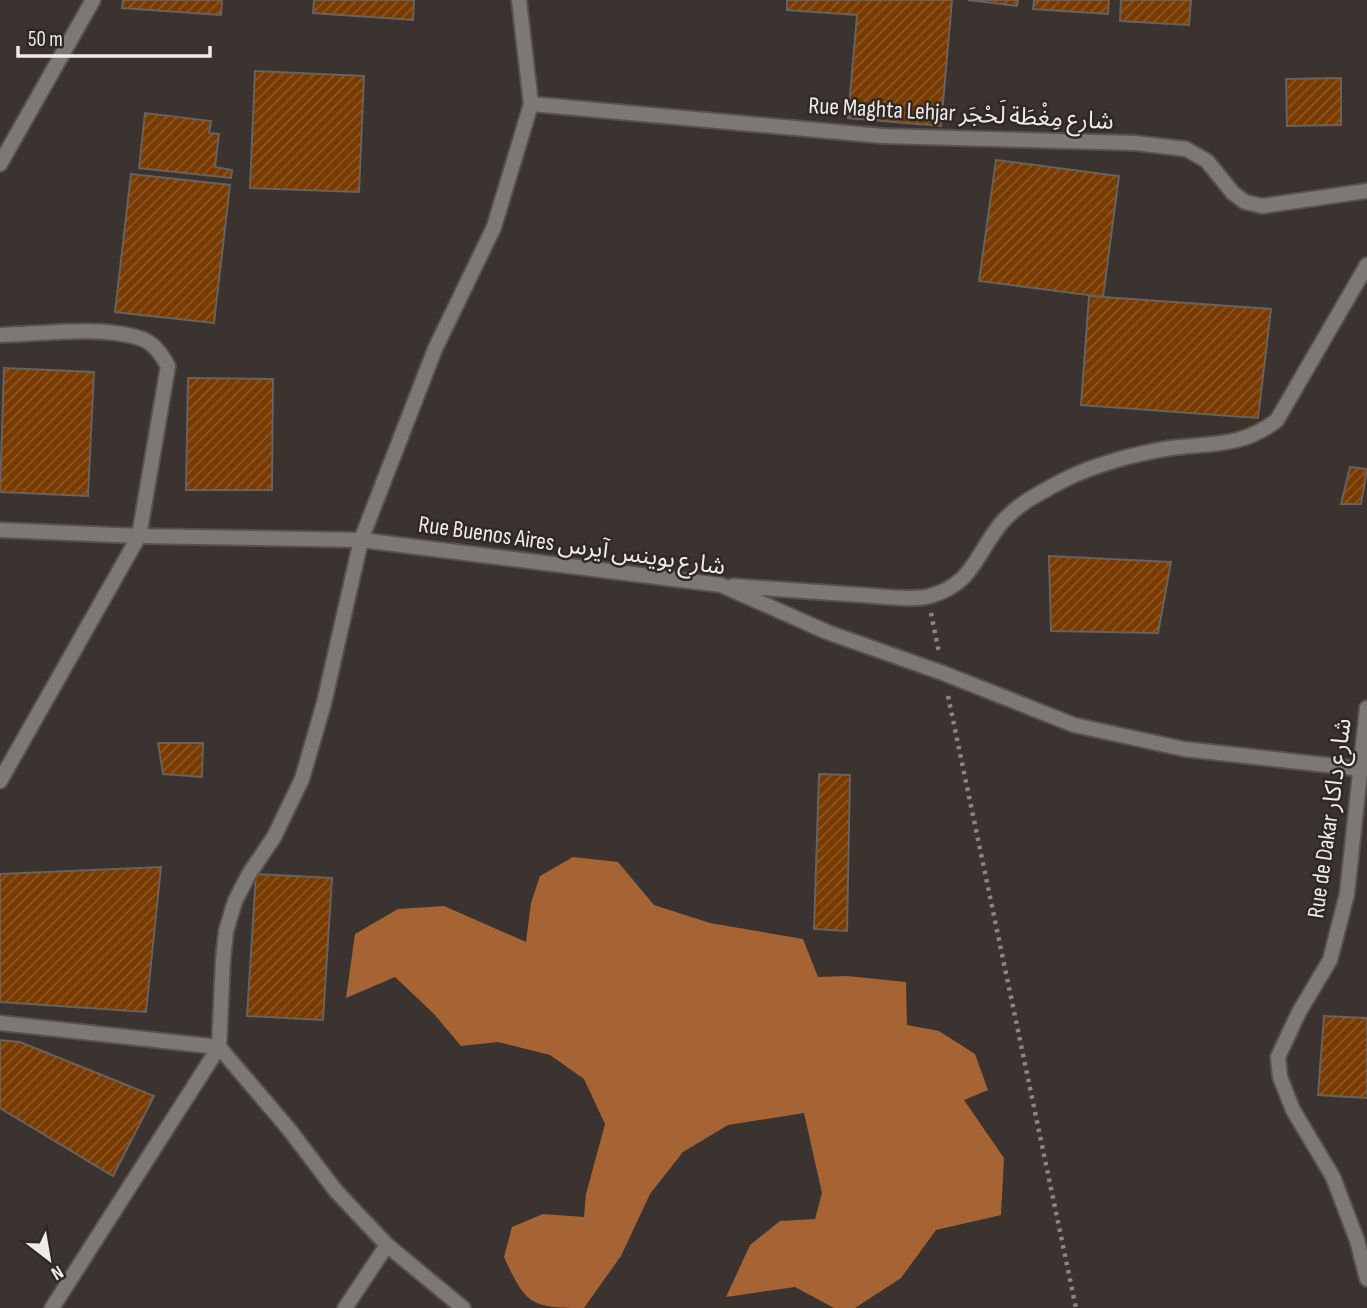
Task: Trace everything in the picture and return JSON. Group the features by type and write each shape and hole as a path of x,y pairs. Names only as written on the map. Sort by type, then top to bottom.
{"street":[{"path":"0,164 93,0"},
{"path":"52,1308 219,1046 219,1010 226,931 235,901 274,837 302,779 324,703 361,540 435,349 494,227 531,104 519,0"},
{"name":"Rue Maghta Lehjar شارع مِغْطَة لَحْجَر","path":"531,104 882,136 1135,143 1186,149 1207,161 1233,193 1245,202 1262,206 1367,191"},
{"path":"721,585 927,597 954,587 973,569 999,526 1032,497 1067,478 1124,458 1170,449 1231,443 1263,431 1277,420 1367,265"},
{"path":"0,335 98,331 143,339 163,356 167,366 139,536 0,780"},
{"name":"Rue Buenos Aires شارع بوينس آيرس","path":"0,530 139,536 361,540 721,585 827,632 943,673 1074,725 1184,749 1362,769"},
{"name":"Rue de Dakar شارع داكار","path":"1367,708 1347,894 1330,960 1299,1012 1278,1057 1280,1077 1288,1099 1333,1177 1357,1240 1367,1279"},
{"path":"0,1023 219,1046 288,1128 336,1191 387,1245 463,1308"},
{"path":"345,1308 387,1245"}],"path":[{"path":"927,597 1076,1308"}],"shaded area":[{"path":"573,857 618,862 654,905 710,923 803,939 818,977 847,976 906,982 907,1025 939,1031 975,1054 988,1090 964,1100 1004,1158 1001,1215 936,1230 901,1278 855,1308 834,1308 795,1287 726,1297 750,1245 780,1221 815,1219 822,1193 804,1113 728,1125 683,1152 650,1194 621,1256 584,1308 552,1307 532,1301 518,1285 504,1257 512,1227 543,1214 584,1217 586,1194 605,1124 584,1079 550,1055 498,1042 461,1046 434,1014 395,977 346,998 355,934 398,909 444,906 526,942 531,903 540,876"}],"building":[{"path":"123,0 222,0 221,15 122,8"},
{"path":"314,0 414,0 413,20 313,13"},
{"path":"787,0 952,0 941,126 848,118 857,15 787,10"},
{"path":"968,0 1018,0 1017,6"},
{"path":"1034,0 1109,0 1108,14 1033,9"},
{"path":"1121,0 1191,0 1189,25 1120,21"},
{"path":"255,71 364,76 359,192 250,188"},
{"path":"1341,78 1341,125 1287,126 1286,79"},
{"path":"145,113 211,121 209,133 219,134 215,167 232,170 231,178 139,168"},
{"path":"996,160 1119,176 1103,297 979,281"},
{"path":"131,174 230,185 214,323 115,312"},
{"path":"1089,296 1271,309 1258,418 1081,405"},
{"path":"4,368 94,372 88,496 0,492"},
{"path":"188,378 273,379 272,490 186,490"},
{"path":"1350,467 1367,469 1361,504 1341,504"},
{"path":"1049,556 1171,562 1158,633 1051,631"},
{"path":"158,743 203,743 202,777 163,774"},
{"path":"819,774 850,775 847,931 814,929"},
{"path":"161,867 146,1012 0,1002 0,874"},
{"path":"256,874 332,878 323,1020 247,1016"},
{"path":"1324,1016 1367,1018 1367,1098 1318,1095"},
{"path":"0,1040 20,1042 154,1096 113,1176 0,1108"}]}
